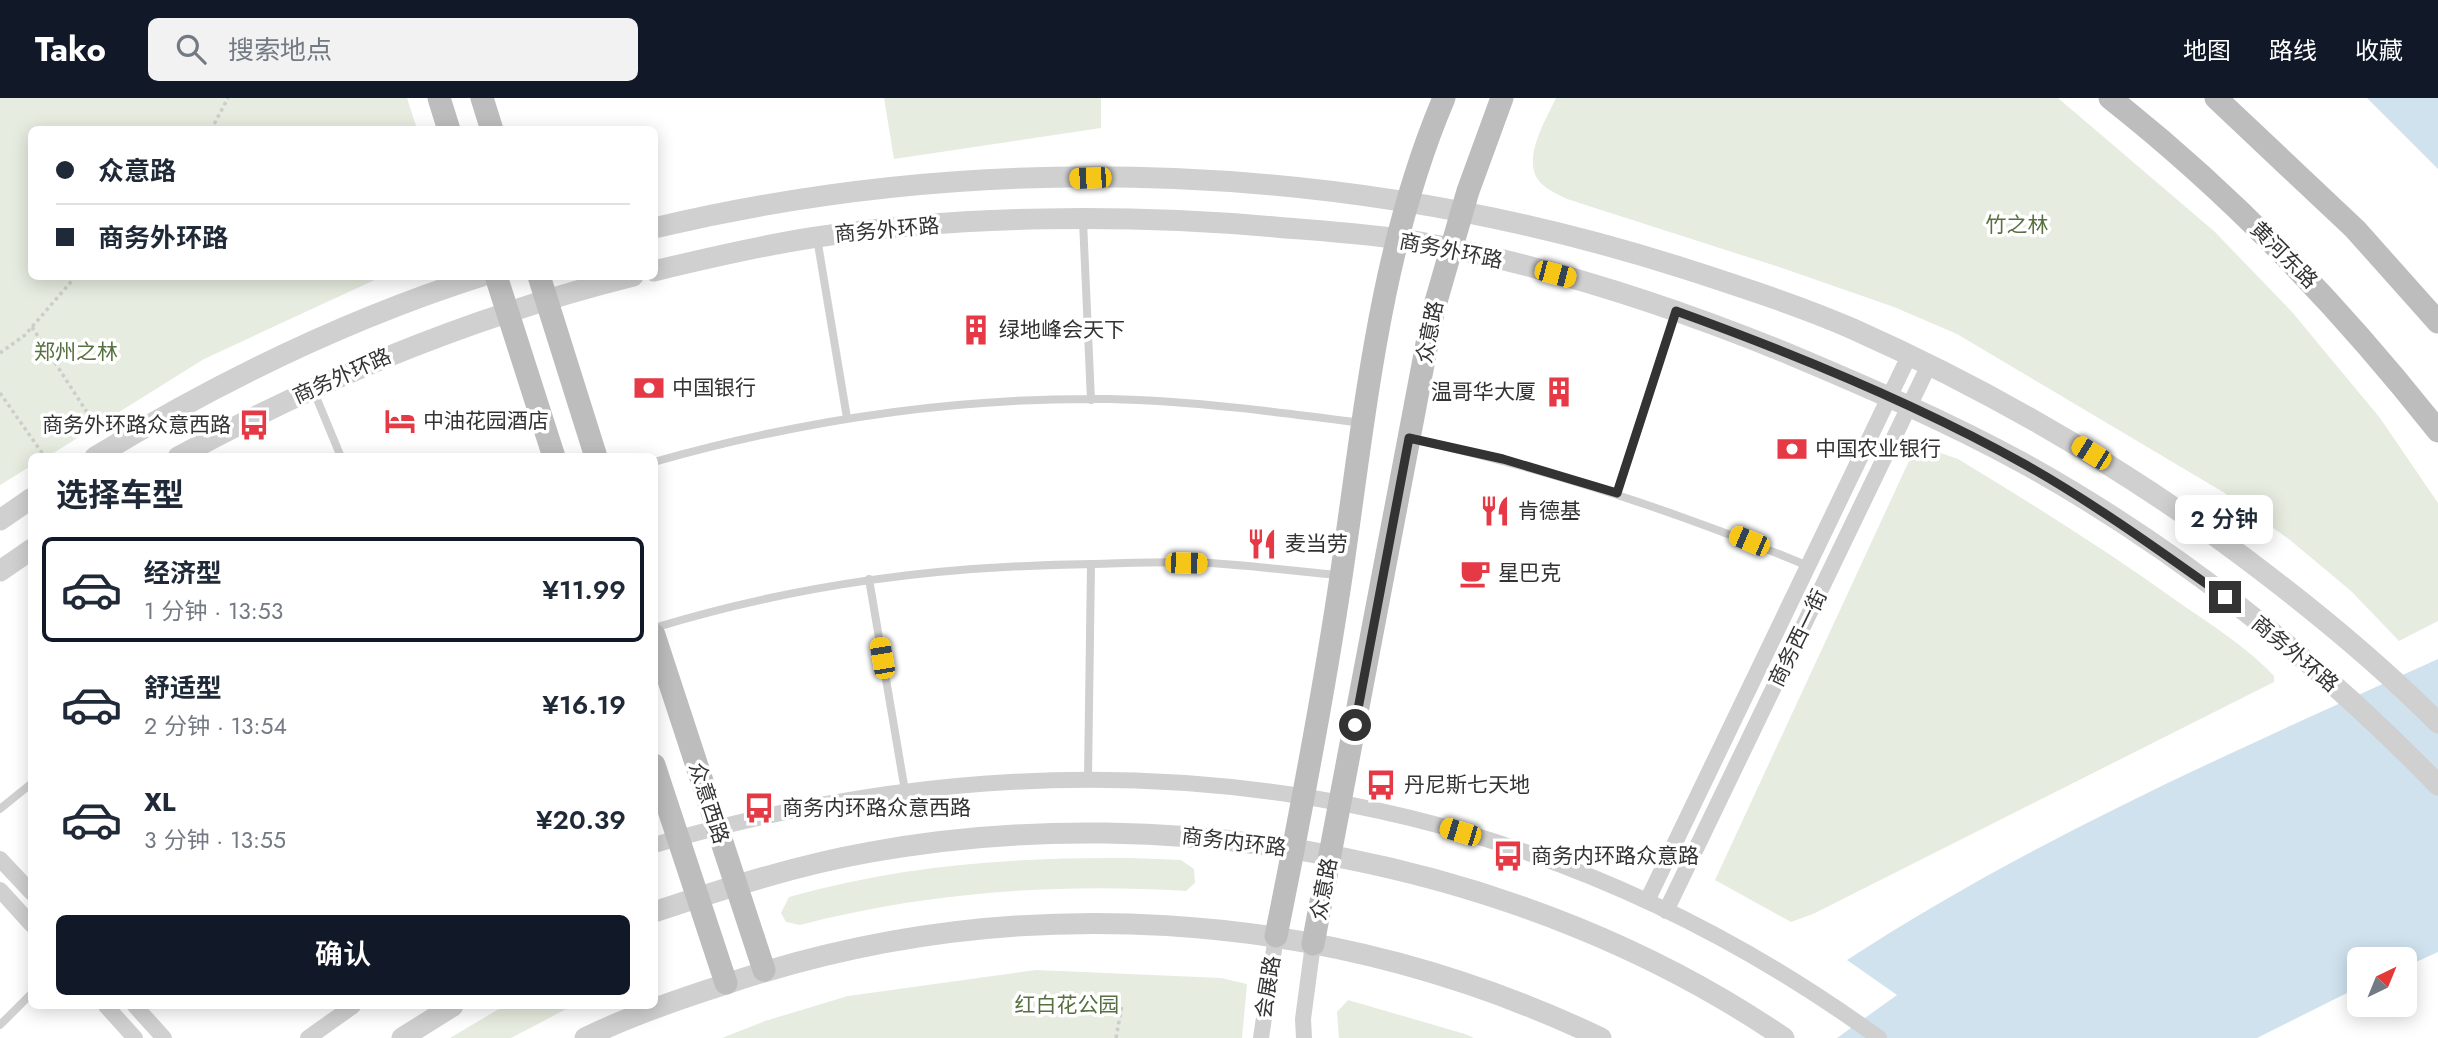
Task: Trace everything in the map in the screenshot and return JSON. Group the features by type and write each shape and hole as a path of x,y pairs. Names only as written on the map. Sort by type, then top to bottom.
{"main road":[{"path":"439,98 448,126"},
{"path":"482,98 491,126"},
{"name":"众意路","path":"1276,936 1322,708 1381,300 1397,240 1444,98"},
{"name":"众意路","path":"1313,944 1433,312 1461,212 1502,98"},
{"name":"黄河东路","path":"2110,98 2196,170 2306,275 2381,358 2438,430"},
{"path":"2216,98 2355,229 2438,322"},
{"path":"497,280 553,453"},
{"path":"540,280 595,453"},
{"name":"众意西路","path":"658,647 764,971"},
{"name":"众意西路","path":"658,777 726,984"}],"street":[{"name":"商务外环路","path":"658,228 811,195 963,181 1177,179 1311,188 1409,202 1536,227 1677,266 1767,295 1909,356 2050,428 2132,479 2294,595 2376,665 2438,723"},
{"name":"商务外环路","path":"658,270 817,237 966,223 1083,220 1241,224 1397,240 1450,249 1623,292 1676,311 1909,407 2026,465 2109,515 2225,597 2333,685 2438,785"},
{"name":"商务外环路","path":"102,452 252,370 382,312 471,280"},
{"name":"商务外环路","path":"186,453 313,389 398,351 508,312 618,280"},
{"name":"商务西一街","path":"1647,901 1909,356"},
{"name":"商务西一街","path":"1666,911 1929,365"},
{"path":"0,520 28,501"},
{"path":"0,571 28,552"},
{"path":"658,844 717,827 905,791 1023,780 1088,778 1226,784 1304,795 1436,824 1553,861 1647,901 1731,943 1789,977 1879,1038"},
{"name":"商务内环路","path":"658,911 736,884 869,852 1027,834 1167,834 1293,848 1423,877 1535,912 1651,963 1784,1038"},
{"path":"0,859 28,889"},
{"path":"0,890 28,921"},
{"path":"658,1008 764,971 886,941 1033,924 1163,923 1276,936 1464,982 1601,1038"},
{"name":"会展路","path":"1261,1038 1276,936"},
{"name":"会展路","path":"1304,1038 1303,1019 1313,944"},
{"path":"109,1009 135,1038"},
{"path":"138,1009 164,1038"},
{"path":"308,1038 348,1009"},
{"path":"402,1038 448,1009"},
{"path":"585,1038 656,1009"}],"lane":[{"path":"1083,220 1091,400"},
{"path":"817,237 847,418"},
{"path":"1617,493 1676,311"},
{"path":"313,389 339,453"},
{"path":"658,461 726,442 847,418 980,403 1091,400 1236,406 1363,424"},
{"path":"1409,438 1503,459 1617,493 1730,533 1808,566"},
{"path":"658,627 715,610 869,579 967,568 1211,563 1341,576"},
{"path":"1088,778 1091,564"},
{"path":"869,579 905,791"},
{"path":"0,808 28,786"},
{"path":"0,1025 28,997"}],"path":[{"path":"213,126 228,98"},
{"path":"0,353 32,327 73,280"},
{"path":"32,327 102,452"},
{"path":"0,393 42,453"},
{"path":"1116,1038 1122,1004"}],"green space":[{"name":"郑州之林","path":"0,98 407,98 416,126 28,126 28,280 375,280 204,359 53,453 28,453 28,468 0,485"},
{"path":"884,98 1101,98 1101,128 894,159"},
{"name":"竹之林","path":"1556,98 2058,98 2215,232 2292,312 2380,418 2438,503 2438,621 2399,641 2351,591 2290,540 2223,492 1957,334 1894,307 1567,199 1552,191 1536,176 1533,154"},
{"path":"1938,452 1958,459 2126,566 2242,647 2274,676 2274,682 1813,914 1791,922 1715,880 1909,461"},
{"path":"1131,858 1181,860 1194,869 1195,883 1186,891 1089,888 943,898 800,925 786,922 781,913 789,897 916,870 1002,861"},
{"name":"红白花公园","path":"1036,970 1221,978 1247,984 1242,1038 722,1038 765,1021 848,996"},
{"path":"1348,1000 1474,1038 1339,1038 1337,1012"},
{"path":"499,1009 566,1009 511,1038 450,1038"}],"water":[{"path":"2367,98 2438,98 2438,169"},
{"path":"2438,659 2438,952 2417,962 2417,947 2347,947 2347,993 2257,1038 1837,1038 1897,995 1847,960 1989,875 2211,762"}],"place":[{"name":"绿地峰会天下","path":"976,330"},
{"name":"中国银行","path":"649,388"},
{"name":"温哥华大厦","path":"1559,392"},
{"name":"中油花园酒店","path":"400,421"},
{"name":"商务外环路众意西路","path":"254,425"},
{"name":"中国农业银行","path":"1792,449"},
{"name":"肯德基","path":"1495,511"},
{"name":"麦当劳","path":"1262,544"},
{"name":"星巴克","path":"1475,573"},
{"name":"丹尼斯七天地","path":"1381,785"},
{"name":"商务内环路众意西路","path":"759,808"},
{"name":"商务内环路众意路","path":"1508,856"}],"route":[{"path":"1355,725 1409,438 1503,459 1617,493 1676,311 1839,375 1953,427 2026,465 2109,515 2225,597"}]}
